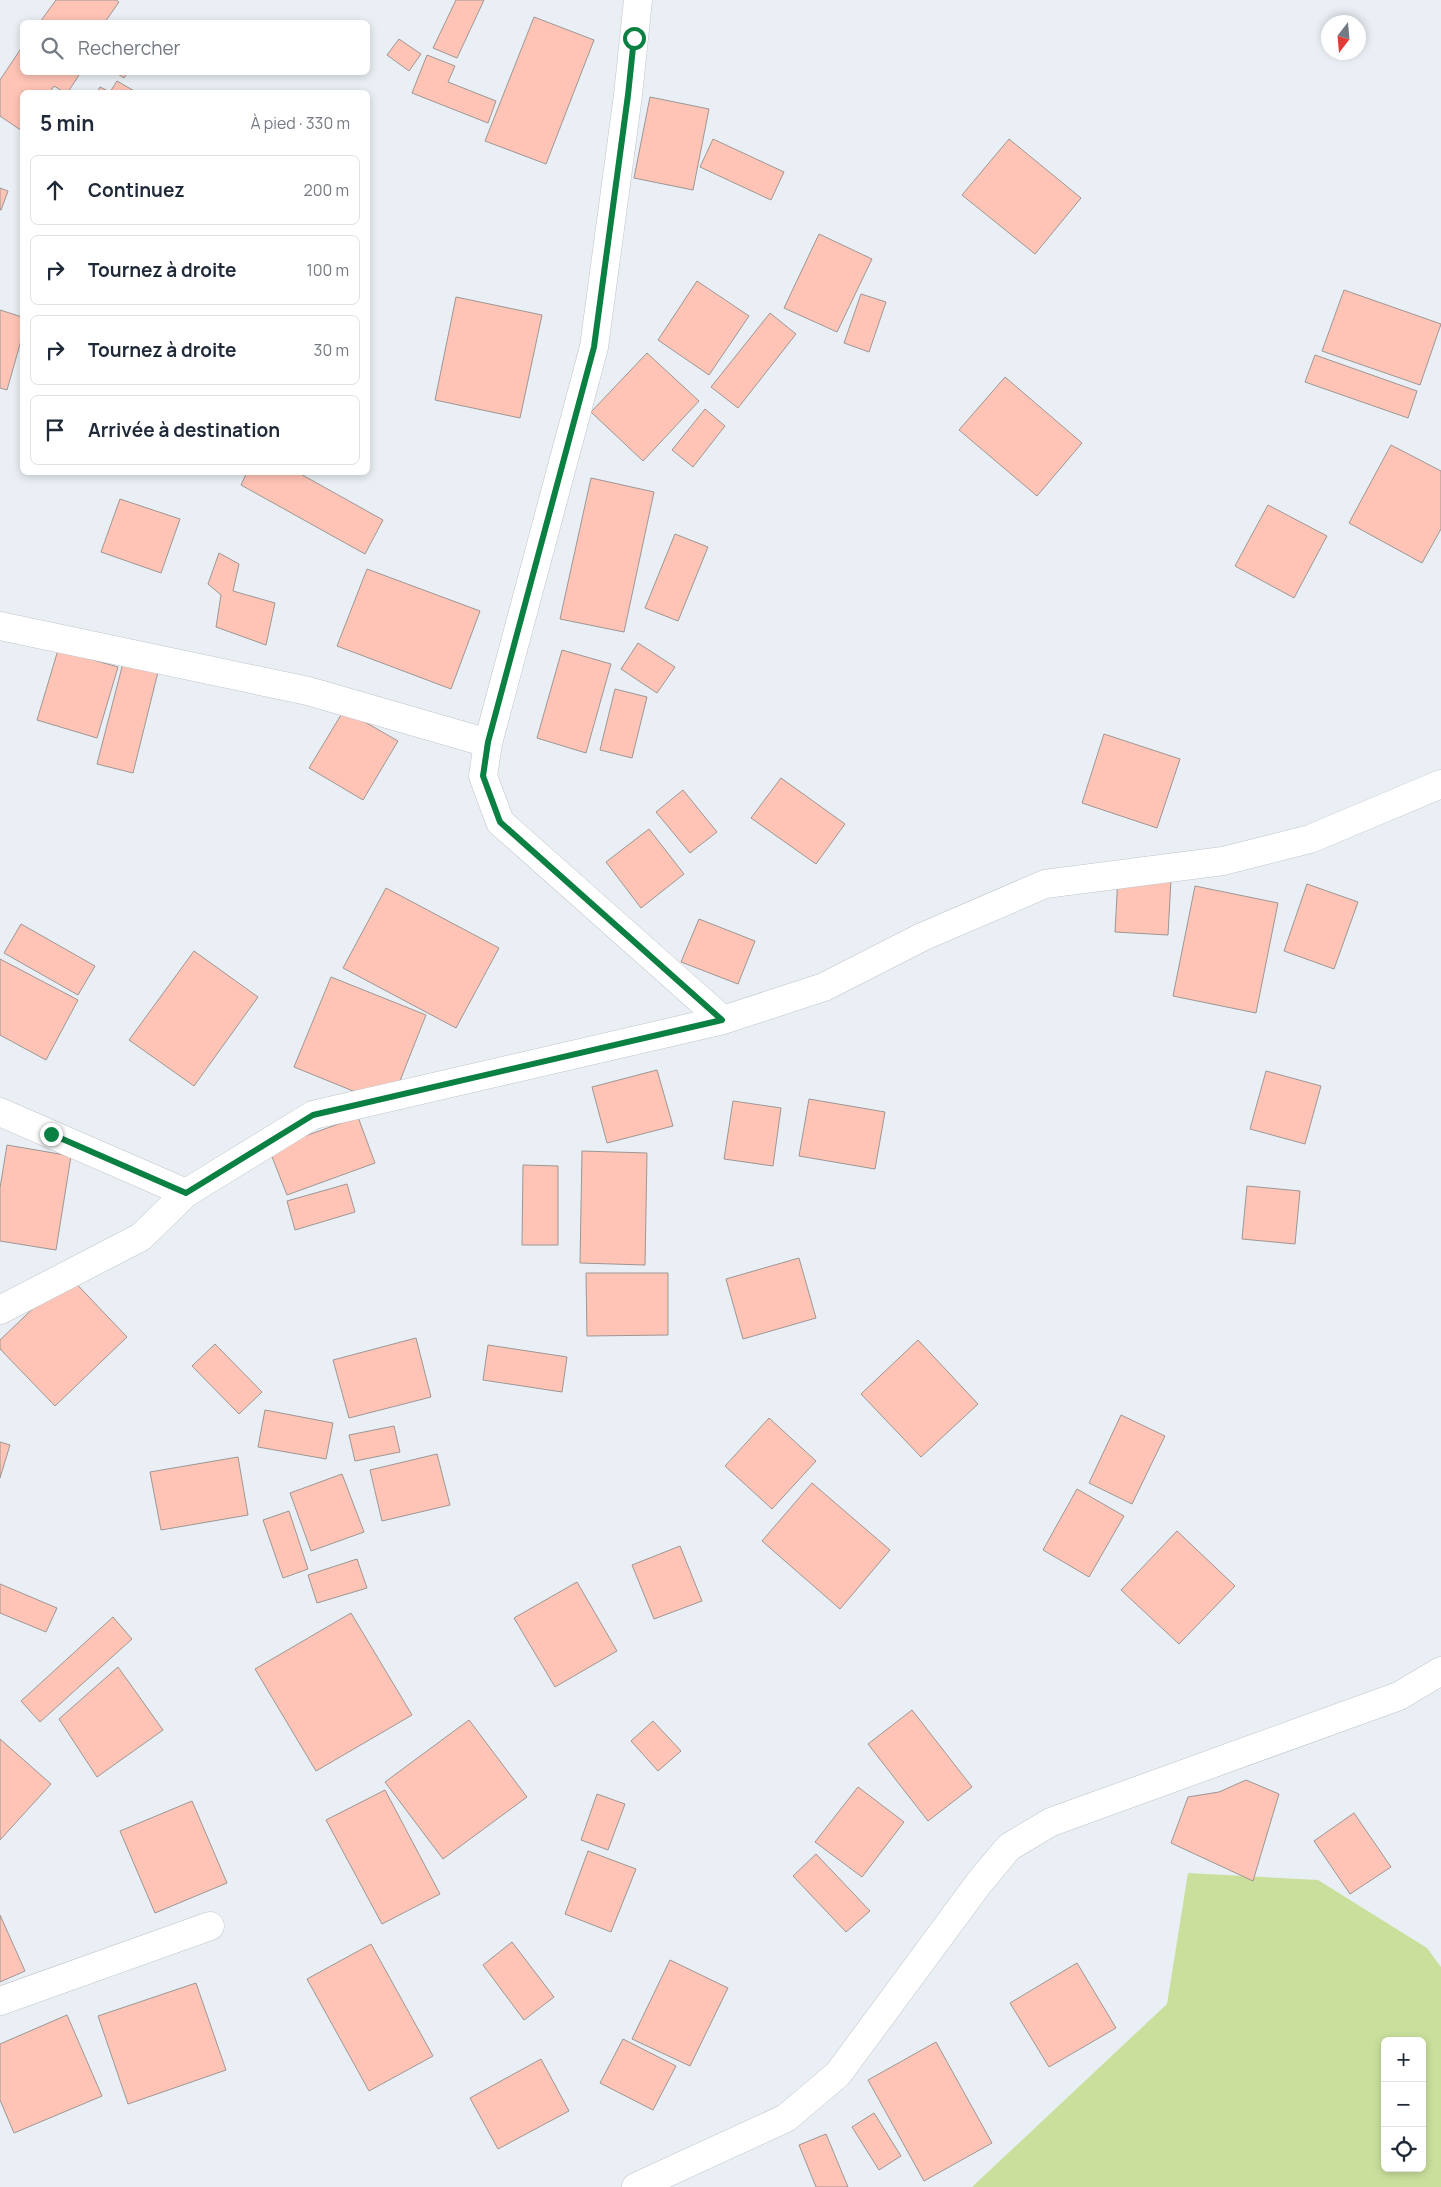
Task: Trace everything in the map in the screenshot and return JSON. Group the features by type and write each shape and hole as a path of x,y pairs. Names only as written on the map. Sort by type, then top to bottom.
{"street":[{"path":"638,0 628,95 594,347 488,742 483,776 500,822 722,1020"},
{"path":"0,626 308,691 488,742"},
{"path":"0,1310 141,1237 186,1193 313,1115 722,1020 824,987 922,937 1045,884 1223,861 1240,857 1310,839 1441,784"},
{"path":"0,1112 186,1193"},
{"path":"636,2187 786,2118 838,2074 979,1883 1009,1847 1051,1822 1399,1696 1441,1671"},
{"path":"0,2001 210,1926"}],"green space":[{"path":"1188,1873 1318,1880 1427,1948 1441,1967 1441,2187 972,2187 1167,2004"}],"building":[{"path":"56,0 116,0 119,2 106,20 41,20"},
{"path":"456,0 484,0 457,58 433,48"},
{"path":"534,17 594,40 546,164 485,141"},
{"path":"399,39 421,54 409,71 387,55"},
{"path":"20,50 20,75 79,75 69,90 61,90 54,86 51,90 20,90 20,130 0,116 0,80"},
{"path":"427,55 455,66 448,82 496,101 488,123 412,93"},
{"path":"117,81 133,90 111,90"},
{"path":"650,97 709,109 693,190 634,178"},
{"path":"713,139 784,172 771,200 700,167"},
{"path":"1009,139 1081,198 1035,254 962,195"},
{"path":"0,188 8,191 1,210 0,210"},
{"path":"819,234 872,259 837,332 784,308"},
{"path":"697,281 749,316 709,375 658,340"},
{"path":"1344,290 1441,324 1420,385 1322,351"},
{"path":"861,294 886,302 869,352 844,343"},
{"path":"456,297 542,315 520,418 435,400"},
{"path":"0,310 20,316 20,344 7,390 0,388"},
{"path":"770,313 796,334 738,408 711,387"},
{"path":"647,353 699,401 643,461 591,412"},
{"path":"1315,355 1417,391 1408,418 1305,382"},
{"path":"1005,377 1082,443 1037,496 959,430"},
{"path":"705,409 725,426 693,467 672,450"},
{"path":"1391,445 1441,471 1441,529 1422,563 1349,523"},
{"path":"246,475 302,475 383,520 365,554 241,485"},
{"path":"591,478 654,492 624,632 560,619"},
{"path":"120,499 180,519 161,573 101,552"},
{"path":"1268,505 1327,536 1294,598 1235,566"},
{"path":"675,534 708,547 678,621 645,608"},
{"path":"219,553 239,564 233,591 275,603 266,645 216,627 221,595 208,584"},
{"path":"367,569 480,611 451,689 337,646"},
{"path":"638,643 675,667 657,693 621,669"},
{"path":"58,650 118,667 97,738 37,720"},
{"path":"562,650 611,664 586,753 537,738"},
{"path":"123,663 158,672 133,773 97,764"},
{"path":"615,689 647,697 632,758 600,750"},
{"path":"344,710 398,741 363,800 309,768"},
{"path":"1104,734 1180,759 1157,828 1082,803"},
{"path":"781,778 845,824 816,864 751,818"},
{"path":"683,790 717,832 690,853 656,812"},
{"path":"649,829 684,874 641,908 606,862"},
{"path":"1118,876 1171,879 1168,935 1115,932"},
{"path":"1307,884 1358,902 1334,969 1284,951"},
{"path":"1195,886 1278,903 1256,1013 1173,996"},
{"path":"386,888 499,948 456,1028 343,968"},
{"path":"699,919 755,941 738,984 681,962"},
{"path":"21,924 95,966 78,995 4,953"},
{"path":"194,951 258,997 194,1086 129,1040"},
{"path":"0,959 78,1000 46,1060 0,1035"},
{"path":"331,977 426,1015 390,1106 294,1067"},
{"path":"657,1070 673,1126 607,1143 592,1087"},
{"path":"1266,1071 1321,1086 1305,1144 1250,1129"},
{"path":"809,1099 885,1112 875,1169 799,1156"},
{"path":"733,1101 781,1108 773,1166 724,1159"},
{"path":"358,1117 375,1163 287,1195 269,1149"},
{"path":"7,1145 71,1156 56,1250 0,1241 0,1188"},
{"path":"582,1151 647,1153 645,1265 580,1263"},
{"path":"523,1165 558,1166 558,1245 522,1245"},
{"path":"347,1184 355,1212 295,1230 287,1201"},
{"path":"1247,1186 1300,1191 1295,1244 1242,1239"},
{"path":"799,1258 816,1318 743,1339 726,1279"},
{"path":"586,1273 668,1273 668,1335 587,1336"},
{"path":"68,1275 127,1337 55,1406 0,1349 0,1340"},
{"path":"416,1338 431,1397 349,1418 333,1360"},
{"path":"918,1340 978,1404 921,1457 861,1394"},
{"path":"215,1344 262,1392 239,1414 192,1366"},
{"path":"488,1345 567,1357 562,1392 483,1380"},
{"path":"265,1410 333,1423 326,1459 258,1447"},
{"path":"1121,1415 1165,1436 1132,1504 1089,1483"},
{"path":"769,1418 816,1461 772,1509 725,1466"},
{"path":"394,1426 400,1452 355,1461 349,1435"},
{"path":"0,1442 10,1445 0,1478"},
{"path":"437,1454 450,1505 382,1521 370,1470"},
{"path":"238,1457 248,1515 161,1530 150,1472"},
{"path":"342,1474 364,1532 311,1551 290,1493"},
{"path":"812,1483 890,1550 840,1609 762,1541"},
{"path":"1077,1489 1124,1516 1089,1577 1043,1550"},
{"path":"289,1511 308,1569 283,1578 263,1520"},
{"path":"1177,1531 1235,1586 1179,1644 1121,1590"},
{"path":"680,1546 702,1601 654,1619 632,1565"},
{"path":"357,1559 367,1588 317,1603 308,1575"},
{"path":"577,1582 617,1651 555,1687 514,1618"},
{"path":"0,1584 57,1608 46,1632 0,1613"},
{"path":"351,1613 412,1715 316,1771 255,1669"},
{"path":"113,1617 132,1639 40,1722 21,1701"},
{"path":"118,1667 163,1730 97,1777 59,1719"},
{"path":"912,1710 972,1787 928,1821 868,1744"},
{"path":"469,1720 527,1797 443,1859 385,1782"},
{"path":"653,1721 681,1751 658,1771 631,1741"},
{"path":"0,1739 51,1784 0,1840"},
{"path":"1246,1780 1279,1794 1253,1881 1171,1843 1188,1797 1219,1792"},
{"path":"858,1787 904,1822 862,1877 815,1842"},
{"path":"385,1790 440,1894 382,1924 326,1820"},
{"path":"597,1794 625,1804 608,1850 581,1840"},
{"path":"192,1801 227,1883 155,1913 120,1831"},
{"path":"1354,1813 1391,1867 1350,1894 1314,1841"},
{"path":"588,1851 636,1869 611,1932 565,1914"},
{"path":"816,1854 870,1911 846,1932 793,1876"},
{"path":"0,1915 25,1971 0,1982"},
{"path":"512,1942 554,1997 524,2020 483,1965"},
{"path":"371,1944 433,2056 369,2091 307,1979"},
{"path":"670,1960 728,1988 690,2066 632,2039"},
{"path":"1077,1963 1116,2028 1049,2067 1010,2003"},
{"path":"196,1983 226,2070 128,2104 98,2016"},
{"path":"67,2015 102,2096 14,2133 0,2100 0,2044"},
{"path":"623,2039 676,2066 653,2110 600,2083"},
{"path":"936,2042 992,2143 924,2181 868,2080"},
{"path":"541,2059 569,2111 498,2149 470,2098"},
{"path":"874,2113 901,2156 879,2170 852,2127"},
{"path":"826,2134 848,2187 816,2187 799,2145"}],"route":[{"path":"51,1134 186,1193 313,1115 722,1020 500,822 483,776 488,742 594,347 634,38"}]}
